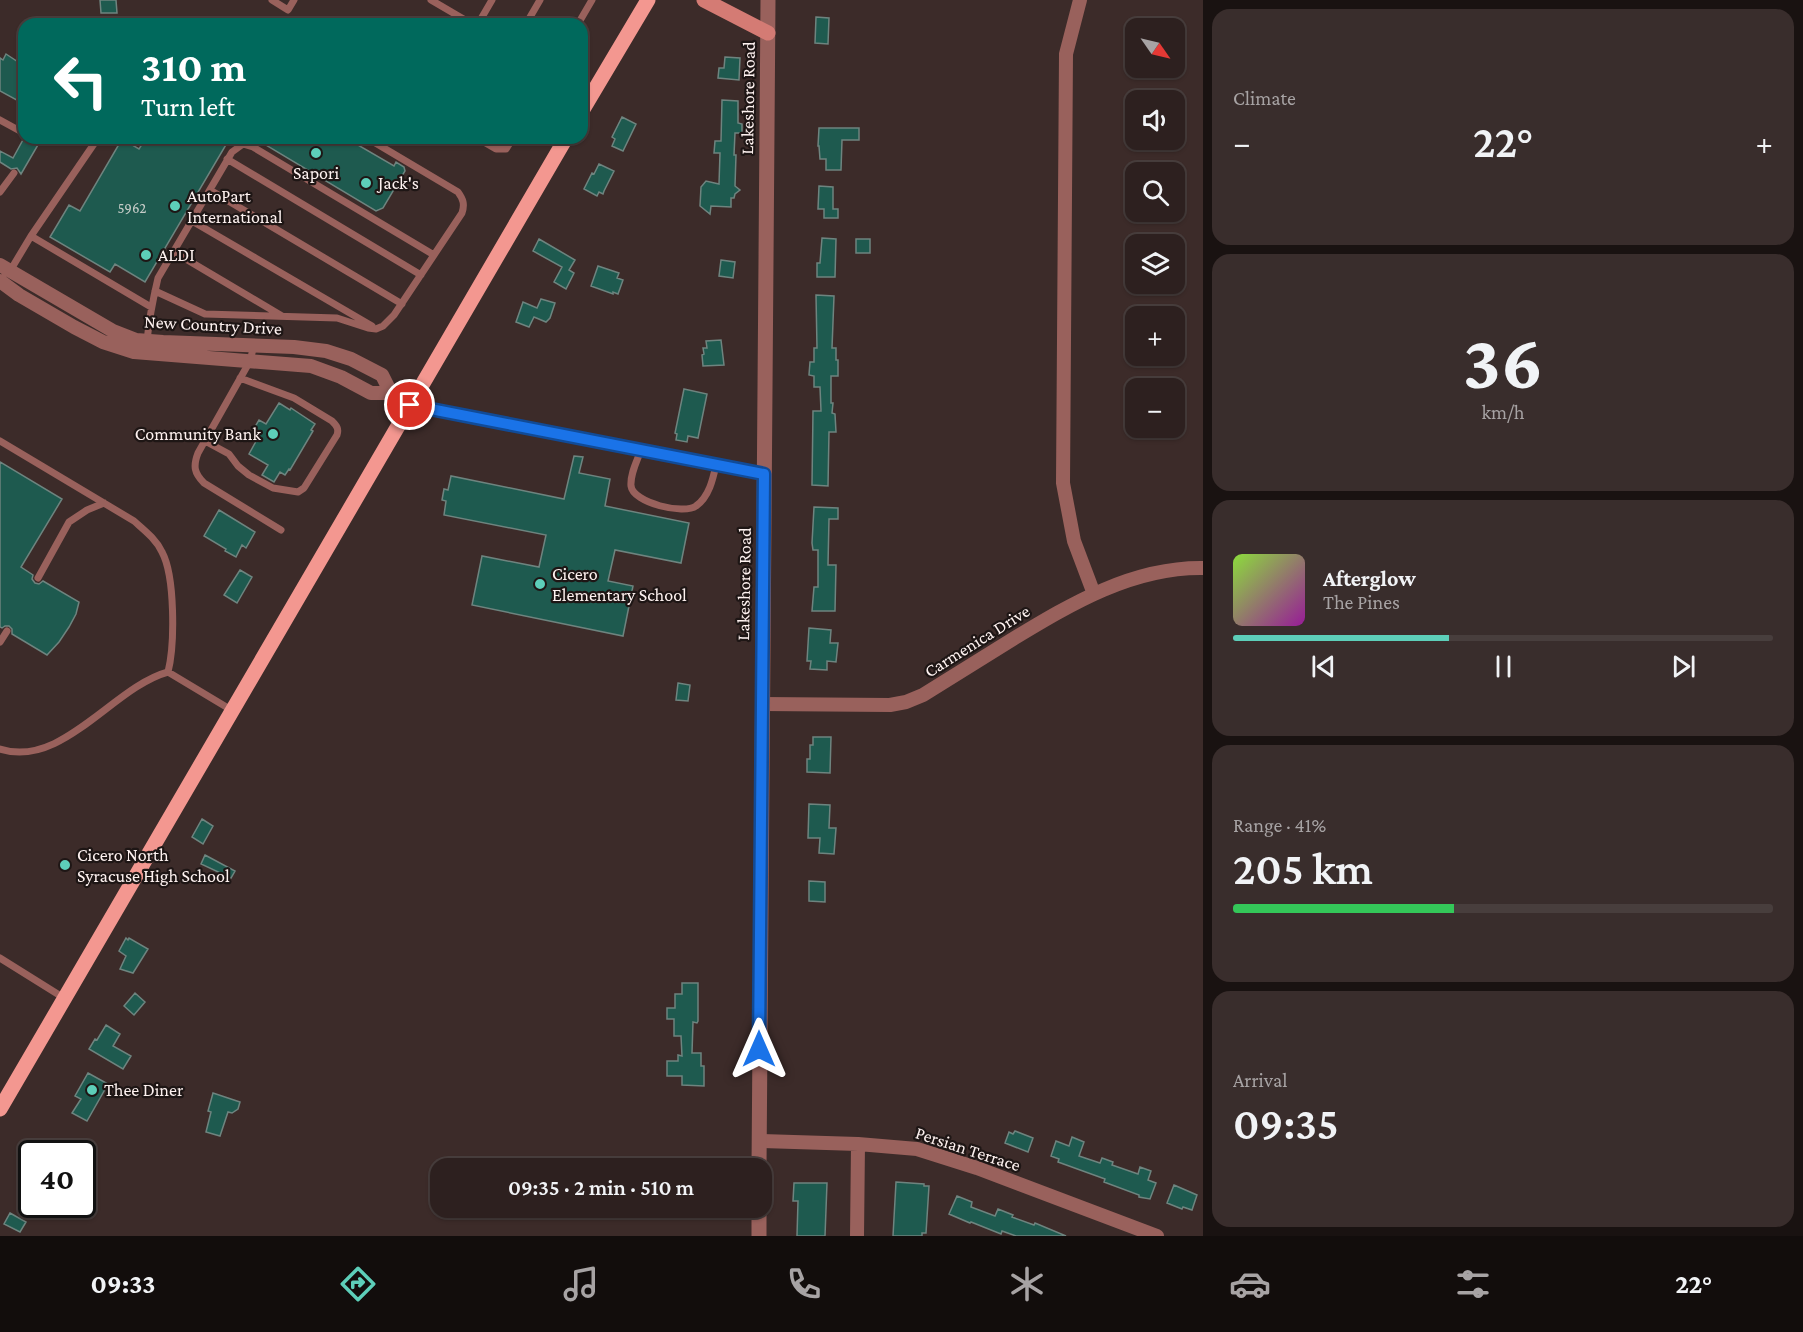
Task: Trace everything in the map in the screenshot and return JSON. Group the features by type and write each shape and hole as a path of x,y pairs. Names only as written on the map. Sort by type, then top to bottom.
{"main road":[{"path":"588,101 648,0"},
{"path":"704,0 768,33"},
{"path":"0,1109 562,144"}],"street":[{"name":"Lakeshore Road","path":"759,1158 768,0"},
{"path":"1080,0 1066,54 1063,483 1074,542 1094,594"},
{"name":"New Country Drive","path":"5,268 113,331 136,339 147,347 250,361 311,366 341,377 370,393 391,393"},
{"name":"New Country Drive","path":"2,283 103,342 134,352 147,347 254,345 326,351 351,359 382,375 391,393 410,405"},
{"name":"Carmenica Drive","path":"762,704 890,705 906,702 923,695 1069,605 1115,584 1176,568 1203,568"},
{"name":"Persian Terrace","path":"759,1141 858,1144 917,1149 977,1168 1157,1236"},
{"path":"857,1236 858,1144"},
{"path":"759,1218 759,1236"}],"lane":[{"path":"272,0 288,10 294,0"},
{"path":"431,0 462,18"},
{"path":"482,18 492,0"},
{"path":"530,18 540,0"},
{"path":"582,18 592,0"},
{"path":"0,120 18,130"},
{"path":"2,283 5,268 31,236 94,144"},
{"path":"147,347 158,278 227,159 237,147 243,144 253,147 434,255"},
{"path":"155,291 205,314 338,318 368,328 376,329 383,326 402,304 464,207 458,192 377,144"},
{"path":"487,144 496,149 506,149 509,144"},
{"path":"227,159 421,275"},
{"path":"0,192 14,173"},
{"path":"210,190 402,304"},
{"path":"192,220 376,329"},
{"path":"31,236 152,307"},
{"path":"174,252 284,317"},
{"path":"254,345 250,361 195,462 195,474 204,483 281,530"},
{"path":"206,441 229,454 249,475 273,488 298,492 304,488 337,435 338,430 332,421 294,398 240,378"},
{"path":"410,405 764,474"},
{"path":"0,441 134,521 162,550 168,567 173,643 168,672"},
{"path":"641,450 634,469 631,487 635,496 659,506 687,510 696,507 705,497 716,465"},
{"path":"38,578 69,522 87,510 104,503"},
{"path":"0,642 7,631"},
{"path":"0,749 11,753 26,752 59,741 142,682 168,672 233,711"},
{"path":"0,958 65,999"}],"building":[{"path":"100,0 116,0 117,13 101,13"},
{"path":"816,17 829,18 828,44 815,43"},
{"path":"6,54 18,62 18,101 0,91 0,58 3,60"},
{"path":"725,57 740,58 739,80 718,78 719,68 724,68"},
{"path":"722,100 738,101 738,123 742,124 742,133 735,133 734,155 736,155 735,186 740,190 734,198 731,198 731,207 711,206 710,214 700,206 701,187 706,181 719,184 720,153 714,153 715,141 721,141"},
{"path":"622,117 636,124 623,151 612,146 615,139 612,137"},
{"path":"819,128 859,128 859,140 842,140 841,170 826,170 826,159 820,159"},
{"path":"21,144 38,144 21,174 17,168 11,169 0,162 0,151 13,158"},
{"path":"119,144 130,144 139,149 142,144 226,144 145,282 115,264 110,272 50,237 69,205 80,211"},
{"path":"264,144 356,144 394,166 396,162 404,167 405,171 383,208 376,211"},
{"path":"599,164 614,171 603,194 599,192 597,196 584,189"},
{"path":"819,186 833,187 833,209 838,209 838,218 824,218 824,209 818,209"},
{"path":"822,238 836,239 835,277 817,277"},
{"path":"539,239 575,260 569,270 574,273 566,289 554,282 562,267 533,251"},
{"path":"856,239 870,239 870,253 856,253"},
{"path":"721,260 735,262 733,278 719,276"},
{"path":"598,266 619,273 617,278 623,280 618,294 591,286"},
{"path":"816,295 834,296 832,348 836,348 838,376 831,376 831,403 833,403 832,413 835,414 836,432 829,432 828,486 812,485 813,411 821,411 820,387 814,387 814,376 809,375 810,362 814,362 814,348 817,348"},
{"path":"541,299 555,303 550,318 546,322 534,317 529,327 516,322 523,302 537,308"},
{"path":"721,340 724,365 703,366 702,355 704,354 703,348 707,348 706,341"},
{"path":"684,389 707,394 698,438 688,436 687,442 676,440 677,434 675,433"},
{"path":"279,403 315,424 290,470 285,475 280,472 274,482 262,475 268,465 249,454 260,434 253,430 259,420 266,424"},
{"path":"574,456 583,457 579,473 610,479 605,506 689,523 681,563 615,550 608,581 633,586 623,636 472,605 482,556 539,567 546,535 444,515 446,501 442,500 444,489 448,490 451,476 564,499"},
{"path":"0,462 62,499 21,567 33,575 32,579 35,583 39,584 43,581 79,602 69,627 47,655 12,634 9,626 0,627"},
{"path":"814,507 838,508 838,519 829,519 828,565 836,565 835,611 812,611 814,587 818,587 818,550 813,550 812,543"},
{"path":"219,510 255,532 246,548 242,545 236,557 204,536"},
{"path":"240,570 252,577 237,603 224,595"},
{"path":"809,628 831,630 830,643 838,643 836,662 827,661 827,670 810,669 811,661 807,661"},
{"path":"678,683 690,685 688,701 676,700"},
{"path":"813,737 831,737 830,773 807,772 807,759 810,759 810,745 813,745"},
{"path":"809,804 830,805 829,828 836,828 834,854 819,853 820,838 808,838"},
{"path":"202,819 213,826 203,844 192,837"},
{"path":"205,855 235,871 231,878 201,864"},
{"path":"809,881 825,882 825,902 809,901"},
{"path":"126,938 148,949 133,973 120,969 126,956 119,951"},
{"path":"682,983 698,983 698,1021 693,1022 692,1053 701,1053 701,1066 704,1066 704,1086 682,1085 682,1076 667,1076 667,1061 678,1061 678,1055 682,1056 681,1036 674,1036 674,1019 667,1019 667,1008 675,1008 675,994 682,994"},
{"path":"135,993 145,1002 134,1015 124,1006"},
{"path":"106,1025 120,1034 113,1046 131,1056 123,1069 89,1049"},
{"path":"88,1073 108,1084 87,1121 72,1113 81,1099 75,1096"},
{"path":"213,1093 240,1102 238,1109 232,1113 228,1112 220,1136 206,1132"},
{"path":"1015,1131 1033,1138 1028,1152 1005,1143 1009,1132 1013,1134"},
{"path":"1072,1137 1084,1142 1079,1156 1100,1163 1102,1158 1113,1162 1112,1165 1138,1174 1140,1167 1151,1171 1148,1180 1156,1183 1150,1199 1139,1197 1139,1195 1104,1182 1105,1179 1058,1162 1059,1159 1051,1156 1056,1141 1069,1146"},
{"path":"896,1182 929,1186 926,1233 922,1233 922,1236 893,1236"},
{"path":"794,1183 827,1183 825,1236 797,1236 798,1201 793,1201"},
{"path":"1174,1185 1197,1195 1192,1210 1167,1203"},
{"path":"957,1196 972,1202 971,1207 995,1216 998,1209 1013,1215 1012,1217 1034,1225 1035,1223 1066,1236 1016,1236 1002,1231 1001,1234 970,1223 949,1214"},
{"path":"10,1213 26,1222 20,1232 4,1224"}],"place":[{"name":"Sapori","path":"316,153"},
{"name":"Jack's","path":"366,183"},
{"name":"AutoPart International","path":"175,206"},
{"name":"ALDI","path":"146,255"},
{"name":"Community Bank","path":"273,434"},
{"name":"Cicero Elementary School","path":"540,584"},
{"name":"Cicero North Syracuse High School","path":"65,865"},
{"name":"Thee Diner","path":"92,1090"}],"route":[{"path":"410,405 764,474 759,1049"}]}
